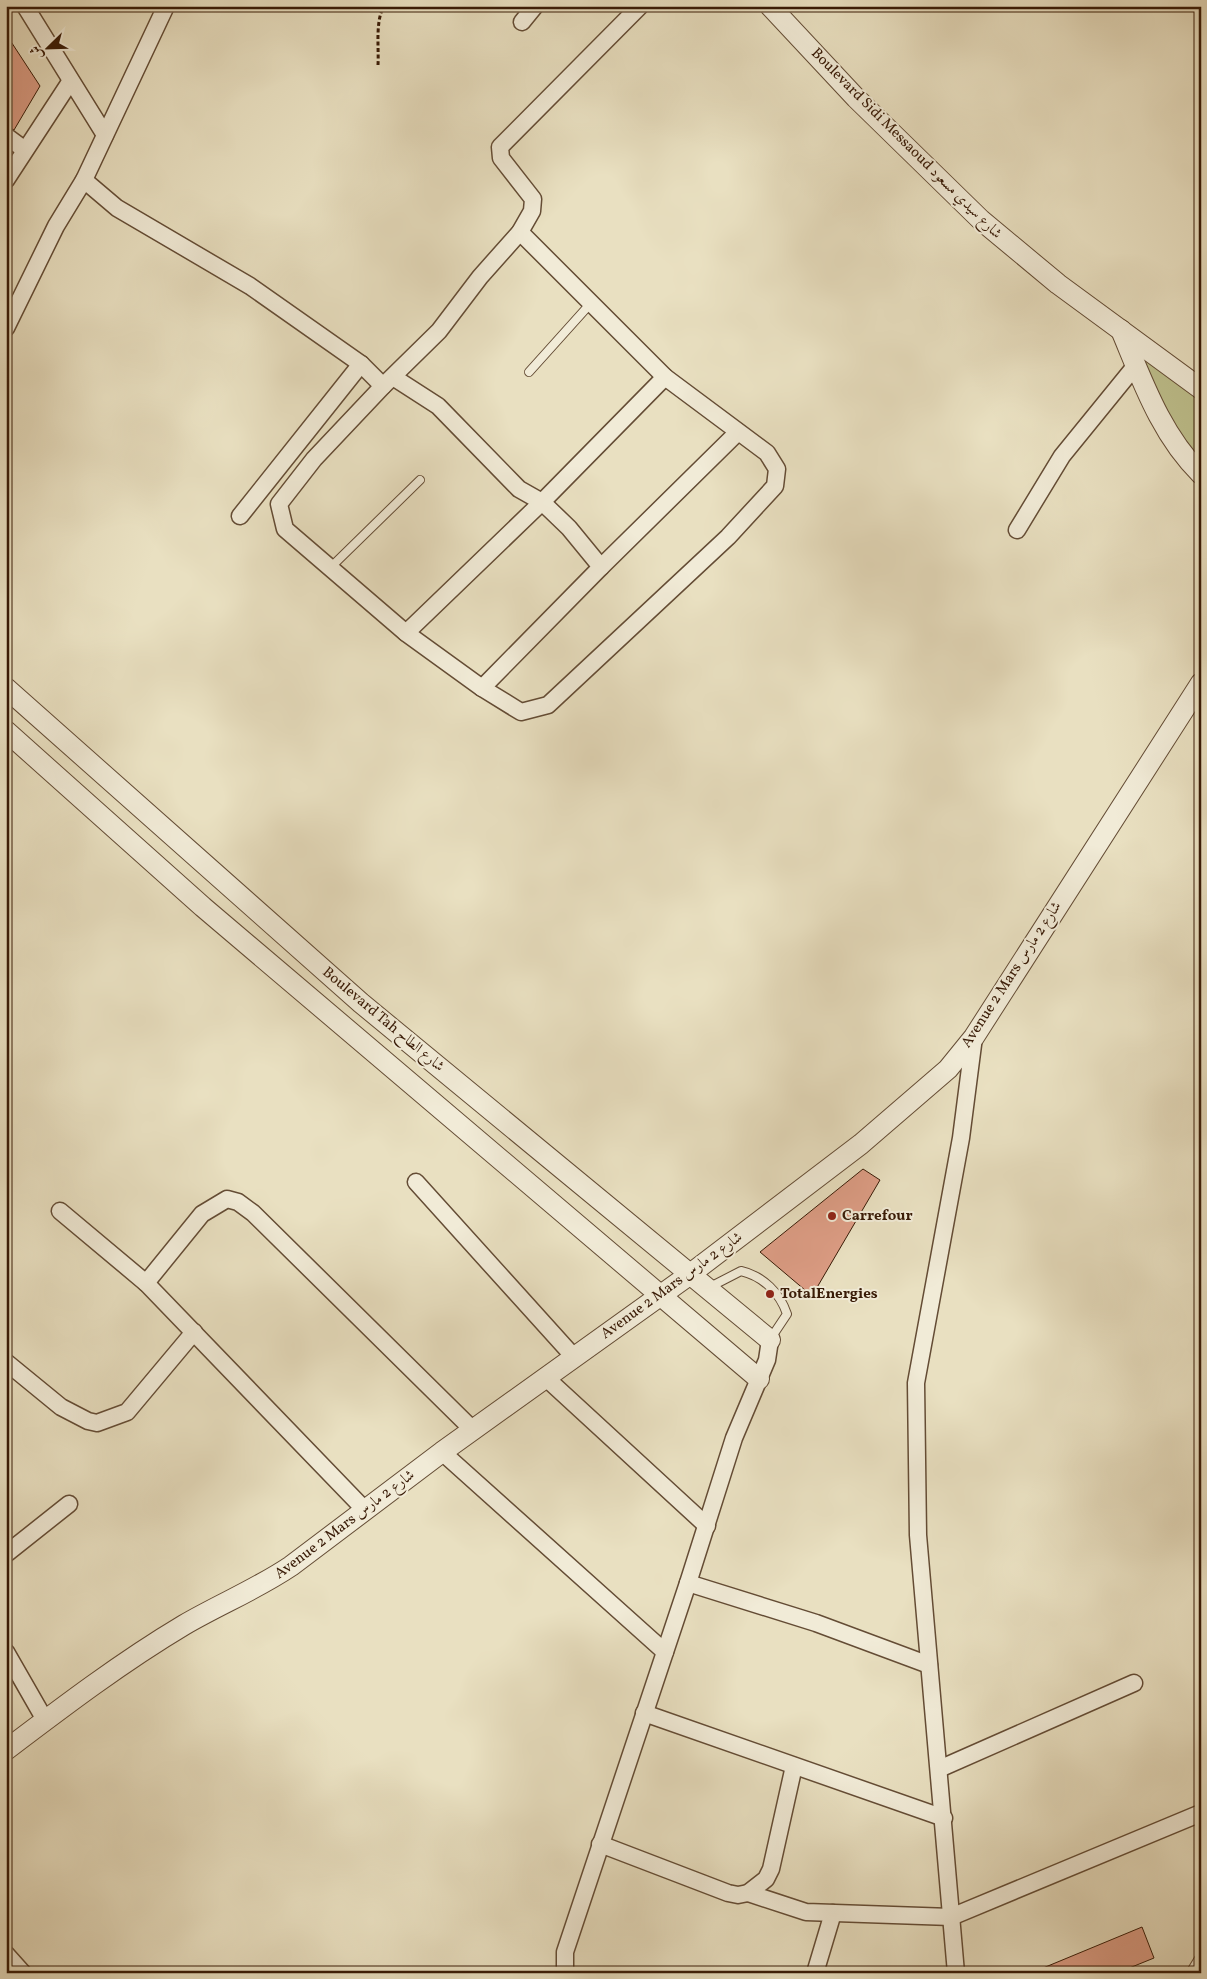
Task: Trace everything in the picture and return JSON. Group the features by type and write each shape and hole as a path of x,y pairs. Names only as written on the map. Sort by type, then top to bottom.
{"street":[{"path":"25,6 104,135"},
{"path":"6,328 56,226 84,180 166,6"},
{"path":"522,22 535,6"},
{"path":"520,232 665,377 768,453 777,469 776,486 728,537 548,705 521,712 482,688 406,633 330,568 285,529 279,504 314,459 388,381 439,331 480,277 520,232 532,211 534,203 531,195 501,158 500,147 640,6"},
{"name":"Boulevard Sidi Messaoud شارع سيدي مسعود","path":"770,6 856,98 981,220 1036,267 1201,389"},
{"path":"6,180 70,82"},
{"path":"6,136 25,150"},
{"path":"84,180 117,208 250,286 360,364 388,381 438,406 519,489 542,502 569,528 601,567"},
{"path":"1120,328 1171,437 1201,474"},
{"path":"240,516 360,364"},
{"path":"1017,530 1062,456 1136,365"},
{"path":"406,633 542,502 665,377"},
{"path":"482,688 738,432"},
{"name":"Avenue 2 Mars شارع 2 مارس","path":"6,1750 138,1654 184,1625 267,1582 472,1430 689,1276 861,1144 948,1069 974,1037 1201,683"},
{"name":"Boulevard Tah شارع الطاح","path":"6,688 360,1003 689,1276 770,1340"},
{"name":"Boulevard Tah شارع الطاح","path":"9,739 202,907 759,1378"},
{"path":"956,1973 918,1535 916,1383 961,1138 974,1037"},
{"path":"416,1182 574,1358"},
{"path":"146,1283 202,1214 227,1199 238,1202 253,1213 472,1430"},
{"path":"60,1211 146,1283 365,1510"},
{"path":"6,1362 61,1407 88,1422 97,1423 127,1412 194,1332"},
{"path":"565,1973 565,1952 707,1526 734,1438 767,1360 770,1340"},
{"path":"546,1377 707,1526"},
{"path":"442,1452 665,1652"},
{"path":"6,1554 69,1504"},
{"path":"688,1582 816,1623 929,1665"},
{"path":"6,1652 45,1720"},
{"path":"939,1769 1134,1683"},
{"path":"644,1714 944,1818"},
{"path":"600,1844 728,1893 738,1895 748,1893 760,1884 771,1869 794,1766"},
{"path":"748,1893 806,1912 951,1917 1201,1813"},
{"path":"815,1973 833,1913"},
{"path":"6,1954 23,1973"}],"lane":[{"path":"529,372 591,303"},
{"path":"330,568 420,480"},
{"path":"706,1289 741,1270 753,1273 783,1302 787,1314 770,1340"},
{"path":"1190,1973 1201,1955"}],"path":[{"path":"378,65 379,30 381,11 384,6"}],"green space":[{"path":"1133,344 1201,395 1201,464 1177,433"}],"building":[{"path":"6,34 40,86 14,130 6,126"},
{"name":"Carrefour","path":"863,1169 880,1180 812,1296 760,1252"},
{"path":"1142,1927 1154,1958 1117,1973 1031,1973"}],"place":[{"name":"Carrefour","path":"832,1216"},
{"name":"TotalEnergies","path":"770,1294"}]}
